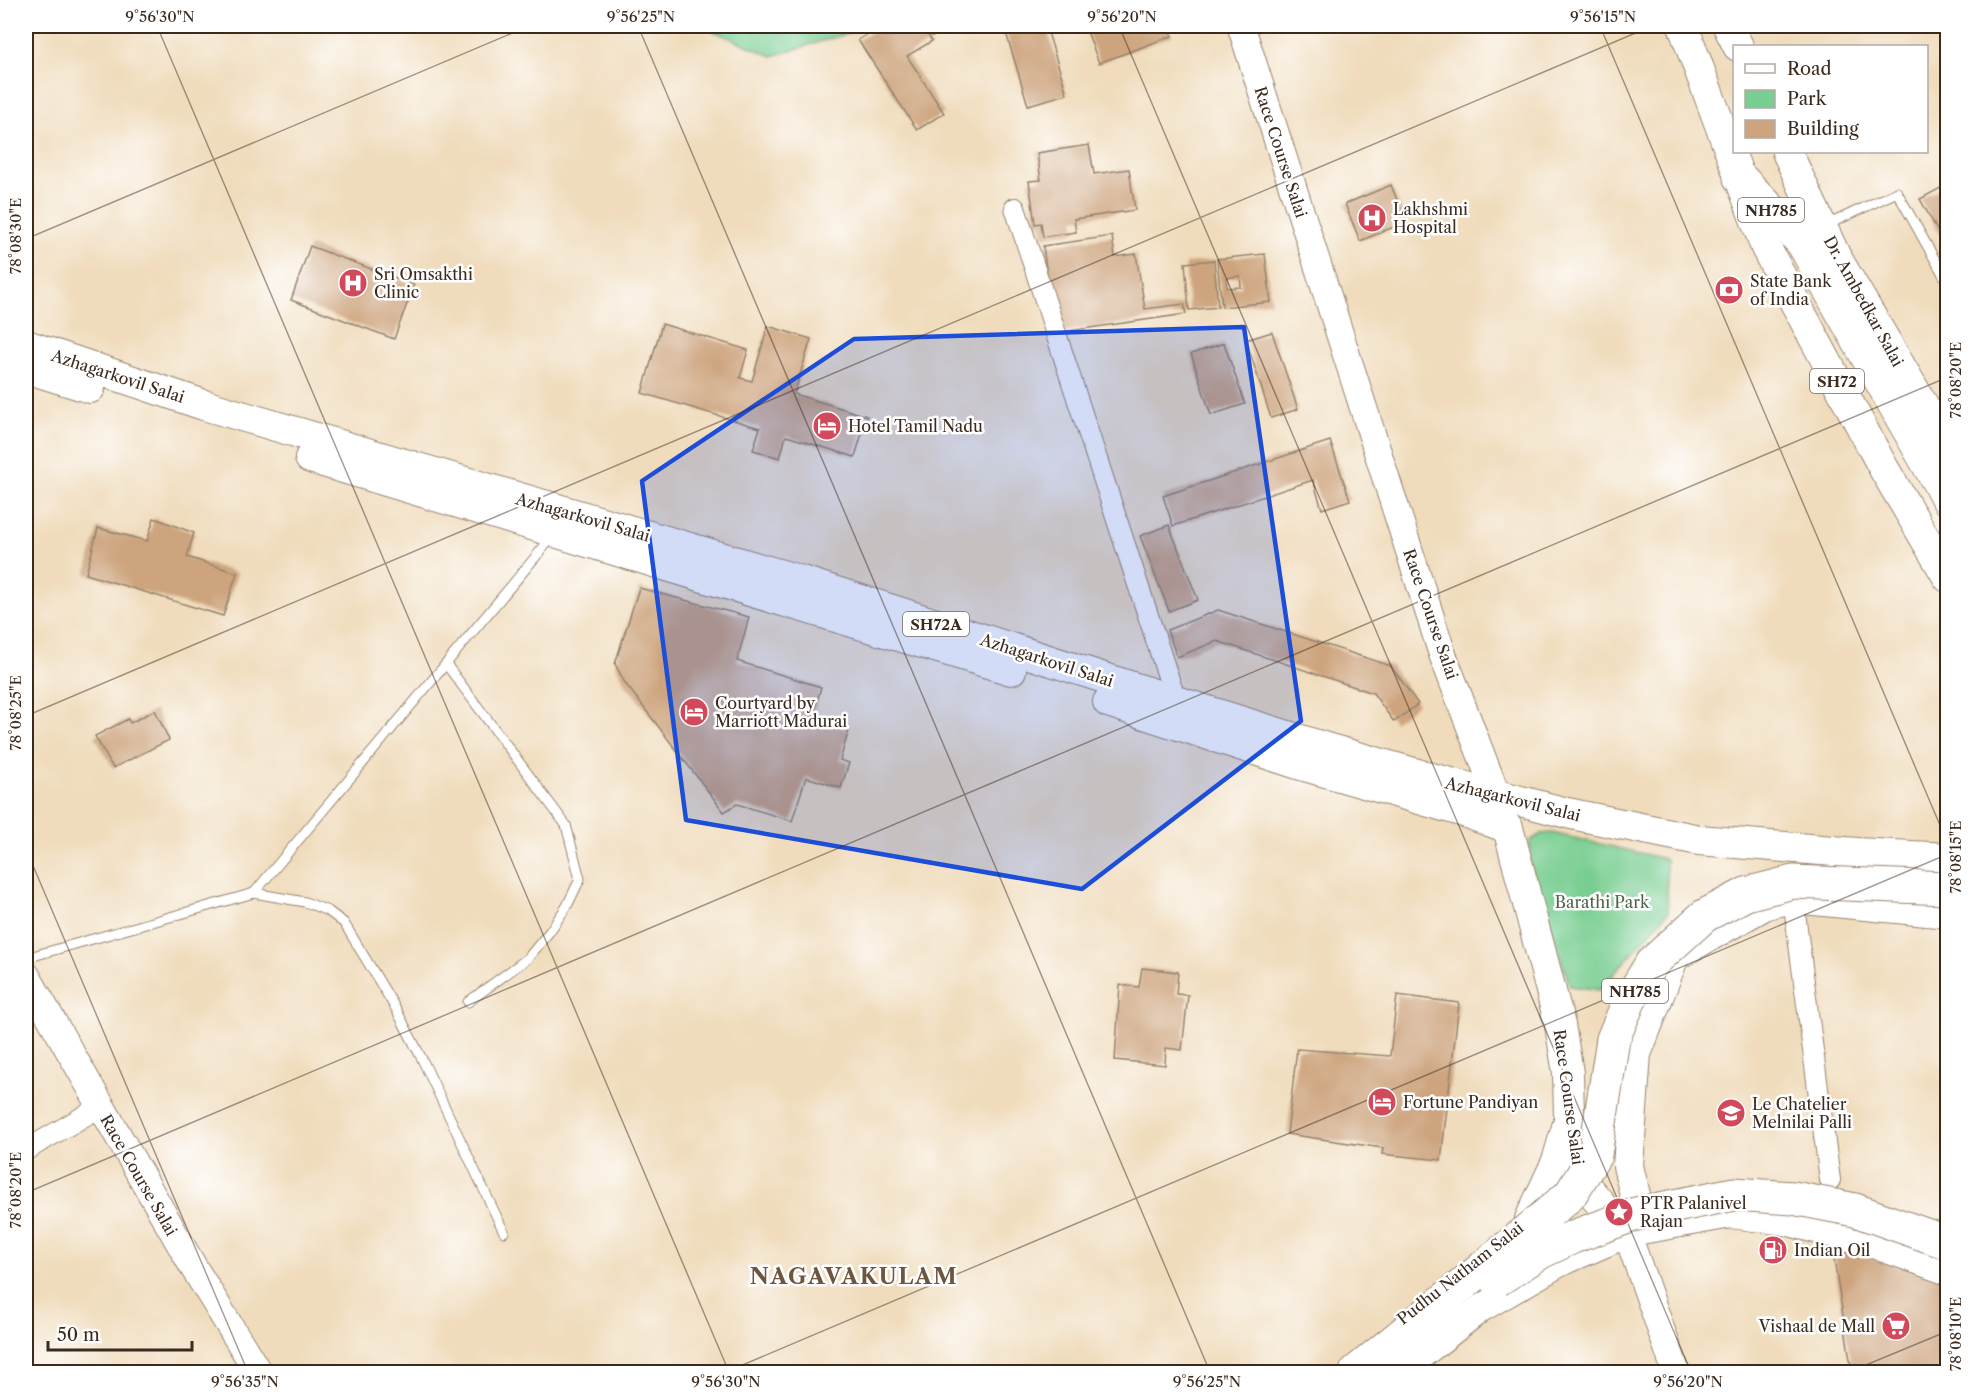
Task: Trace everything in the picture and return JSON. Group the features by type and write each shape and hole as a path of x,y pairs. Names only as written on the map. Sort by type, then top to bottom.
{"highway":[{"name":"NH785","path":"1740,178 1803,243 1943,491"},
{"name":"NH785","path":"1356,1372 1570,1195 1595,1155 1612,1039 1630,999 1651,964 1704,916 1746,894 1793,882 1947,888"},
{"path":"1382,1372 1469,1300 1517,1266 1573,1237 1636,1214 1734,1194 1793,1198 1855,1210 1947,1243"}],"main road":[{"name":"SH72","path":"1683,26 1766,248 1884,469 1947,577"},
{"path":"1728,26 1737,45"},
{"name":"Dr. Ambedkar Salai","path":"1787,153 1836,257 1947,447"},
{"name":"Azhagarkovil Salai","path":"26,345 1298,764 1458,810 1508,828"},
{"name":"Azhagarkovil Salai","path":"26,368 561,522 802,581 1332,750 1542,807 1699,840 1947,858"},
{"path":"1508,828 1542,807"},
{"name":"Race Course Salai","path":"1508,828 1560,1024 1568,1073 1569,1118 1574,1154 1583,1183 1598,1207"},
{"path":"1627,1236 1644,1213 1636,1199 1628,1166 1636,1054 1674,956 1766,904 1793,898 1947,913"},
{"path":"1530,1219 1557,1161 1569,1118"},
{"path":"1636,1199 1621,1193 1613,1194 1598,1207 1596,1217 1601,1231 1627,1236 1731,1213 1775,1219 1876,1244 1947,1270"}],"street":[{"name":"Race Course Salai","path":"1241,26 1442,653 1498,795 1508,828"},
{"path":"1015,207 1176,701"},
{"path":"1793,898 1830,1180"},
{"name":"Race Course Salai","path":"26,975 194,1268 258,1372"},
{"path":"26,1149 100,1107"},
{"name":"Pudhu Natham Salai","path":"1337,1372 1450,1277 1530,1219 1550,1209 1598,1207"},
{"path":"1400,1372 1480,1309 1558,1264 1627,1236 1676,1372"}],"lane":[{"path":"1823,227 1897,192 1947,283"},
{"path":"254,893 446,664 561,522"},
{"path":"446,664 566,825 580,879 567,906 528,958 468,1002"},
{"path":"26,958 254,893 305,902 328,911 344,924 396,1009 504,1232"}],"highlighted area":[{"path":"1244,327 1301,721 1082,889 686,820 642,481 854,339"}],"green space":[{"path":"702,26 873,26 772,56"},
{"name":"Barathi Park","path":"1552,833 1666,859 1668,912 1600,990 1570,986 1530,863 1530,841 1541,834"}],"building":[{"path":"881,26 922,26 932,41 907,56 944,113 917,130 858,40"},
{"path":"929,26 967,26 932,36"},
{"path":"1004,26 1046,26 1067,94 1028,105"},
{"path":"1085,26 1168,26 1172,36 1099,63"},
{"path":"1089,145 1094,174 1129,169 1135,210 1074,219 1076,232 1043,237 1041,223 1035,224 1029,181 1041,180 1037,153"},
{"path":"1948,184 1948,250 1920,199"},
{"path":"1391,185 1406,222 1360,241 1345,204"},
{"path":"1112,236 1115,257 1136,254 1145,309 1184,304 1186,314 1055,333 1043,246"},
{"path":"310,246 414,285 394,339 291,300"},
{"path":"1265,254 1271,302 1222,307 1217,259","holes":["1240,276 1241,287 1227,288 1226,278"]},
{"path":"1214,260 1218,307 1189,310 1185,263"},
{"path":"662,324 748,350 740,378 752,381 768,326 811,339 794,394 867,416 855,457 786,436 780,458 753,450 760,428 642,393"},
{"path":"1272,332 1298,409 1271,418 1246,340"},
{"path":"1224,343 1245,404 1211,415 1191,354"},
{"path":"1330,441 1350,500 1322,509 1313,480 1173,526 1163,496"},
{"path":"154,518 194,533 187,557 237,573 223,616 86,574 98,528 147,541"},
{"path":"1169,525 1198,600 1169,611 1140,536"},
{"name":"Courtyard by Marriott Madurai","path":"639,588 749,617 737,661 821,687 813,716 849,730 840,760 849,763 841,788 806,777 792,821 737,804 724,812 625,683 615,664"},
{"path":"1218,610 1391,666 1418,704 1394,722 1373,693 1217,641 1177,657 1167,630"},
{"path":"155,710 169,740 113,768 95,736 128,719 130,723"},
{"path":"1142,968 1178,972 1176,994 1188,995 1182,1050 1166,1048 1165,1065 1115,1060 1120,985 1139,987"},
{"name":"Fortune Pandiyan","path":"1397,995 1459,1003 1441,1160 1382,1154 1383,1148 1287,1134 1297,1049 1390,1056"},
{"name":"Vishaal de Mall","path":"1832,1247 1948,1280 1948,1372 1852,1372"}],"place":[{"name":"Lakhshmi Hospital","path":"1372,218"},
{"name":"Sri Omsakthi Clinic","path":"353,283"},
{"name":"State Bank of India","path":"1729,290"},
{"name":"Hotel Tamil Nadu","path":"827,426"},
{"name":"Courtyard by Marriott Madurai","path":"694,712"},
{"name":"Fortune Pandiyan","path":"1382,1102"},
{"name":"Le Chatelier Melnilai Palli","path":"1731,1113"},
{"name":"PTR Palanivel Rajan","path":"1619,1212"},
{"name":"Indian Oil","path":"1773,1250"},
{"name":"Vishaal de Mall","path":"1896,1326"}],"district":[{"name":"NAGAVAKULAM","path":"854,1276"}]}
